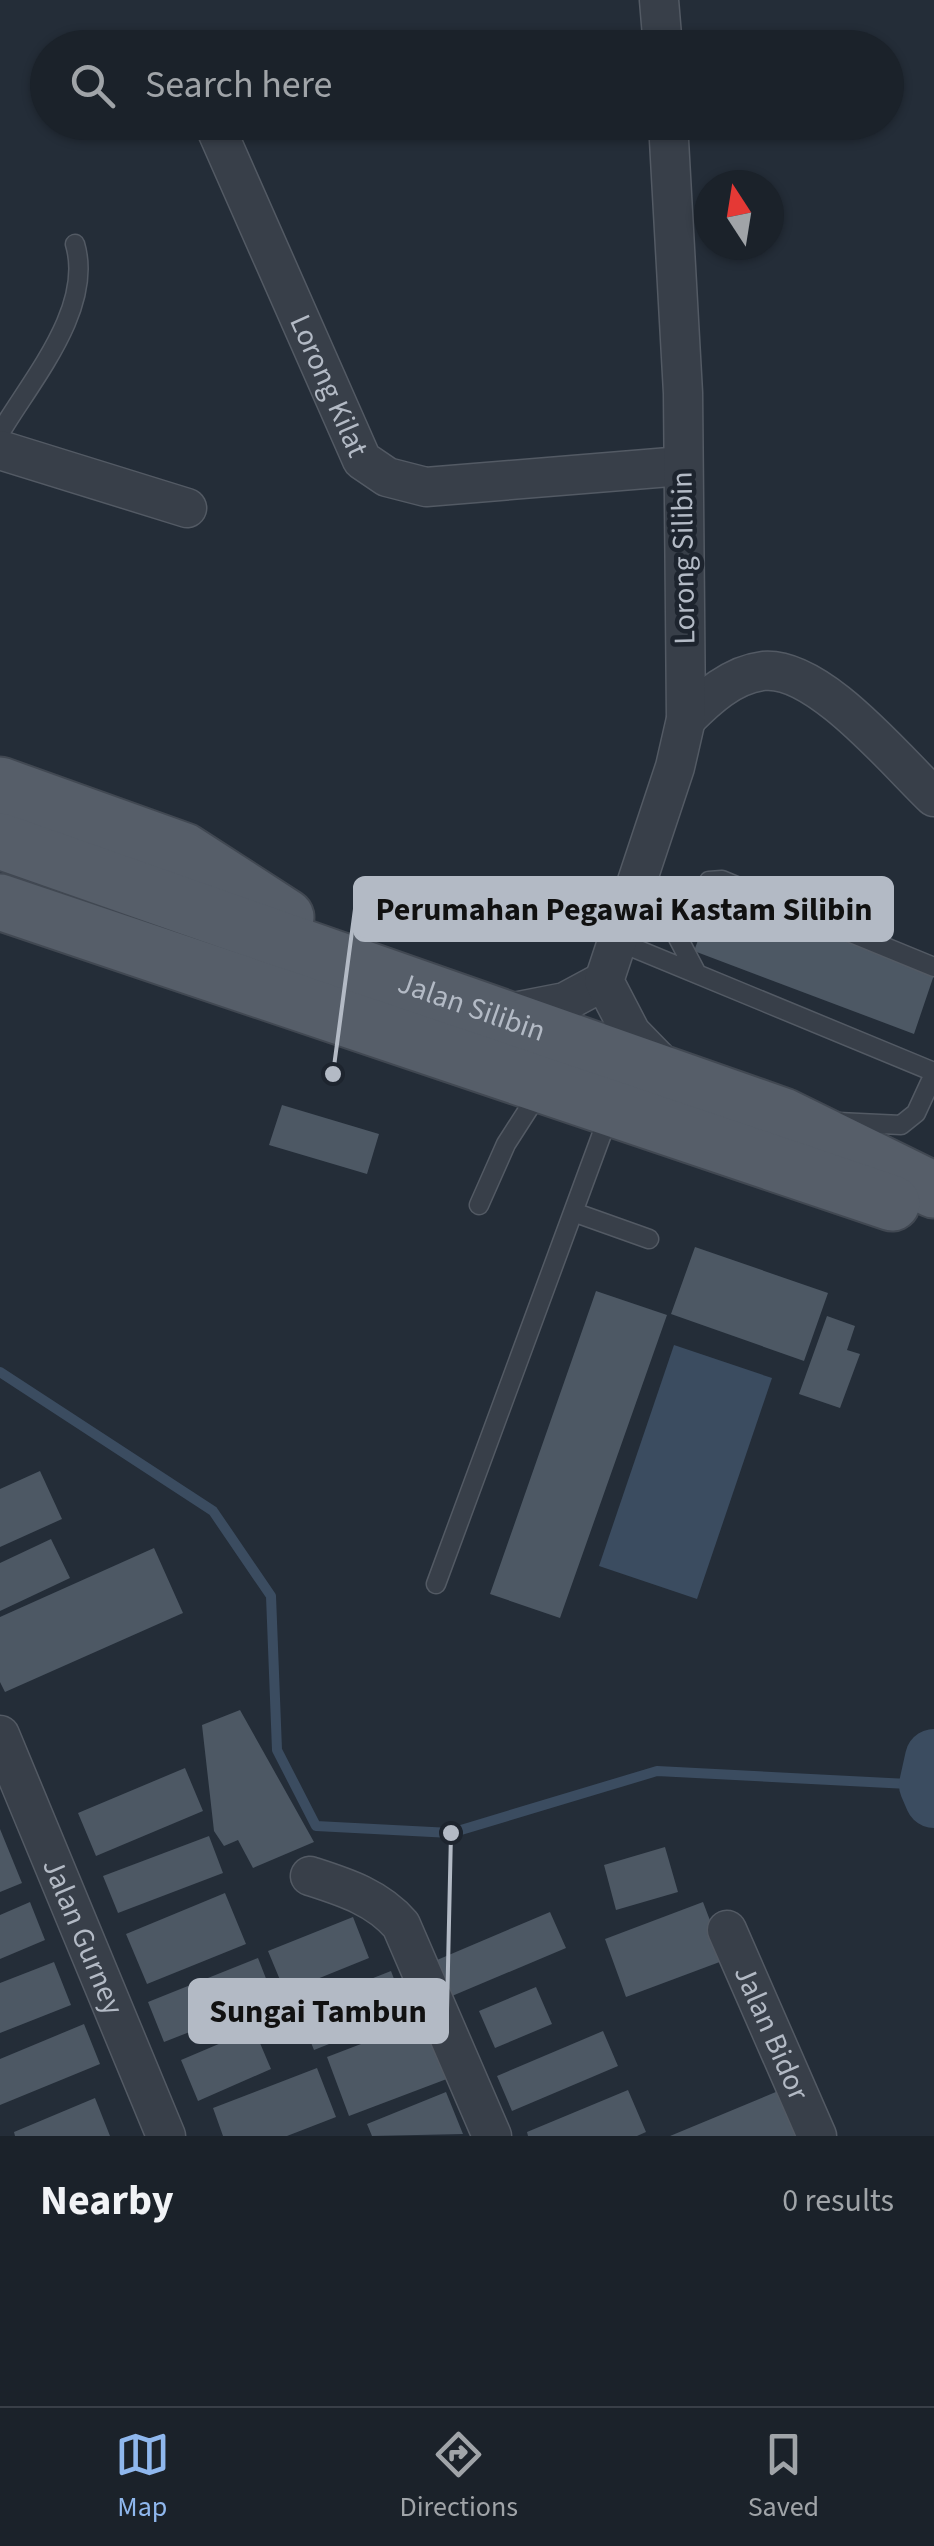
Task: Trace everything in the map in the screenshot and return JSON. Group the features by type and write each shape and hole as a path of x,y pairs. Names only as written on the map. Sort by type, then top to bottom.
{"main road":[{"path":"0,786 184,851 356,969"},
{"name":"Jalan Silibin","path":"0,842 485,1015 783,1116 934,1190"},
{"name":"Jalan Silibin","path":"0,902 886,1200 934,1223"},
{"path":"485,1015 538,1056 544,1084"}],"street":[{"path":"659,0 662,30"},
{"name":"Lorong Kilat","path":"221,140 362,460 387,477 426,488 682,466"},
{"name":"Lorong Silibin","path":"604,981 675,767 686,720 683,393 669,140"},
{"path":"0,450 187,508"},
{"path":"686,720 712,693 738,679 764,671 790,674 839,707 934,797"},
{"path":"485,1015 566,1002 604,981 619,1015 645,1051 686,1084"},
{"name":"Jalan Gurney","path":"0,1735 166,2136"},
{"path":"310,1876 356,1891 390,1912 401,1925 492,2136"},
{"name":"Jalan Bidor","path":"728,1930 817,2136"}],"lane":[{"path":"0,433 77,294 82,267 75,244"},
{"path":"697,974 678,938 685,917 709,880 722,880 934,966"},
{"path":"617,940 934,1073 916,1114 901,1125 783,1116"},
{"path":"479,1204 506,1144 544,1084"},
{"path":"436,1584 612,1107"},
{"path":"576,1213 649,1238"}],"water":[{"path":"674,1345 772,1378 697,1599 599,1566"}],"building":[{"path":"716,892 934,975 914,1034 694,951"},
{"path":"282,1105 379,1134 367,1174 269,1145"},
{"path":"695,1247 828,1293 804,1361 671,1314"},
{"path":"596,1291 667,1315 560,1618 490,1594"},
{"path":"827,1316 855,1326 847,1350 860,1354 840,1408 799,1394"},
{"path":"40,1471 62,1519 0,1547 0,1489"},
{"path":"51,1539 70,1578 0,1611 0,1563"},
{"path":"154,1548 183,1613 5,1692 0,1682 0,1617"},
{"path":"240,1710 314,1842 253,1868 238,1840 224,1846 214,1831 202,1725"},
{"path":"185,1768 203,1811 96,1856 78,1813"},
{"path":"0,1829 22,1883 0,1892"},
{"path":"209,1836 223,1873 118,1913 103,1876"},
{"path":"665,1847 678,1892 616,1910 604,1865"},
{"path":"225,1893 246,1944 147,1984 126,1934"},
{"path":"30,1902 45,1940 0,1959 0,1915"},
{"path":"703,1902 725,1960 626,1997 605,1939"},
{"path":"550,1912 566,1948 452,1996 437,1960"},
{"path":"353,1917 369,1958 285,1992 268,1951"},
{"path":"258,1958 274,1999 164,2042 148,2002"},
{"path":"54,1962 71,2005 0,2033 0,1983"},
{"path":"391,1971 407,2013 314,2050 297,2008"},
{"path":"536,1987 552,2024 495,2048 479,2011"},
{"path":"429,2018 452,2077 349,2116 327,2057"},
{"path":"84,2024 100,2064 0,2105 0,2059"},
{"path":"254,2029 271,2069 198,2101 181,2060"},
{"path":"603,2031 618,2066 512,2111 497,2076"},
{"path":"317,2068 336,2117 287,2136 223,2136 213,2108"},
{"path":"783,2089 802,2136 670,2136"},
{"path":"628,2090 646,2132 637,2136 528,2136 527,2132"},
{"path":"446,2092 463,2134 372,2136 367,2124"},
{"path":"95,2098 110,2136 15,2136 14,2132"}],"waterway":[{"path":"0,1372 213,1511 271,1596 277,1750 316,1826 451,1833 657,1771 928,1785"},
{"path":"934,1758 928,1785 934,1799"}],"place":[{"name":"Perumahan Pegawai Kastam Silibin","path":"333,1074"},
{"name":"Sungai Tambun","path":"451,1833"}]}
